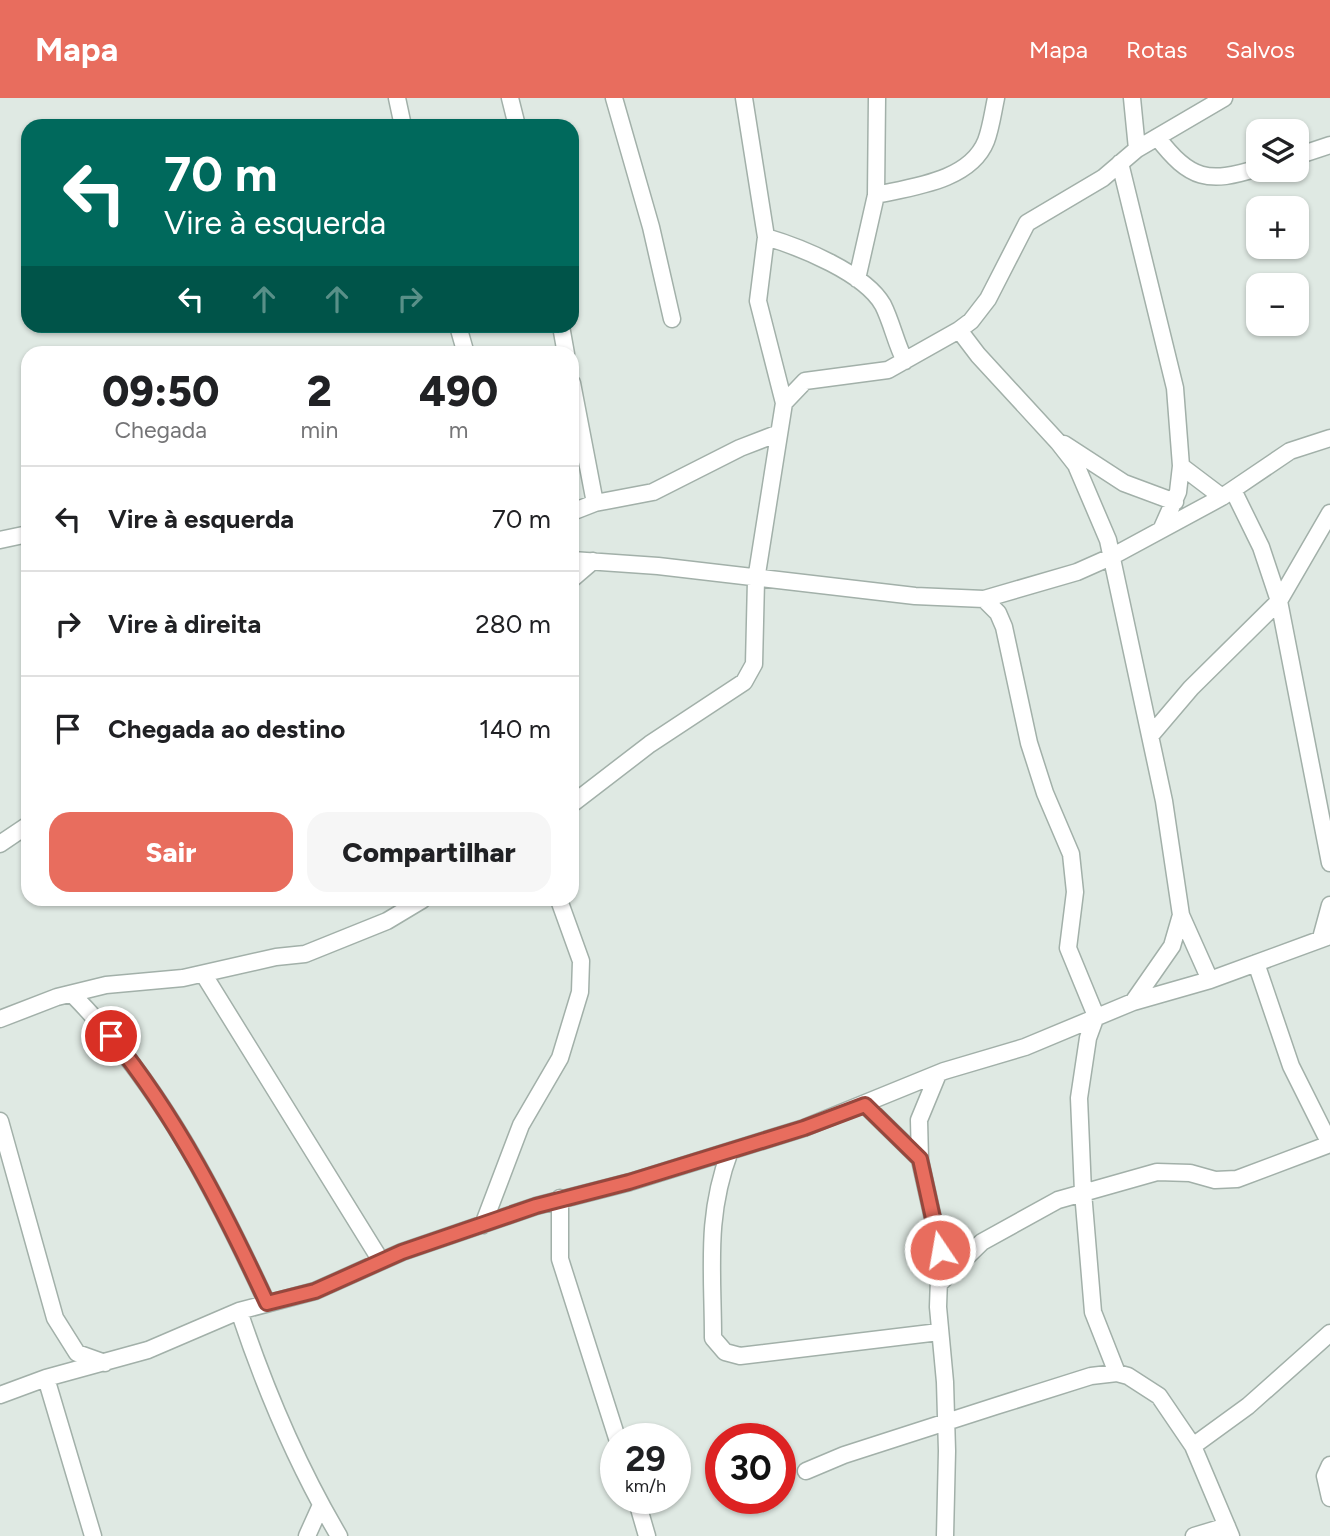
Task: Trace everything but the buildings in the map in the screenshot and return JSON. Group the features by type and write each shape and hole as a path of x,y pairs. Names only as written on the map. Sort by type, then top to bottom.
{"street":[{"path":"397,98 402,119"},
{"path":"510,98 515,119"},
{"path":"614,98 651,227 672,319"},
{"path":"579,799 650,744 744,682 754,664 756,580 784,403 758,301 766,237 744,98"},
{"path":"857,279 876,195 877,98"},
{"path":"876,195 937,180 965,167 985,143 996,98"},
{"path":"1132,98 1137,149"},
{"path":"784,403 796,387 814,377 888,370 959,330 971,321 988,299 1027,223 1102,178 1137,149 1224,98"},
{"path":"1157,137 1187,169 1206,179 1231,177 1246,172"},
{"path":"1309,152 1330,145"},
{"path":"1120,163 1175,388 1181,466 1175,502 1162,528"},
{"path":"766,237 818,258 857,279 882,304 905,362"},
{"path":"959,330 1076,465 1114,556 1175,856 1181,915 1210,979"},
{"path":"579,420 595,503"},
{"path":"579,509 595,503 653,492 740,448 779,433"},
{"path":"579,560 671,567 756,580 844,586 928,597 984,598 1077,572 1114,556 1227,494 1290,452 1330,438"},
{"path":"1058,442 1124,483 1175,502"},
{"path":"1181,466 1227,494 1261,547 1279,601 1330,863"},
{"path":"1150,735 1191,688 1279,601 1323,539 1330,513"},
{"path":"0,540 21,536"},
{"path":"579,573 593,561"},
{"path":"984,598 998,613 1004,627 1029,743 1045,793 1072,854 1075,892 1068,947 1096,1016 1088,1038 1079,1098 1083,1192 1093,1312 1117,1373"},
{"path":"0,844 21,830"},
{"path":"0,1395 46,1378 166,1344 239,1311 315,1291 381,1261 560,1198 629,1182 865,1105 937,1074 1025,1047 1133,1002 1256,963 1326,937 1330,905"},
{"path":"0,1019 106,985 204,975 331,946 387,921 412,906"},
{"path":"483,1225 521,1125 559,1058 580,992 580,961 561,906"},
{"path":"1133,1002 1171,946 1181,915"},
{"path":"939,1284 982,1242 1058,1200 1164,1172 1190,1173 1215,1180 1237,1179 1330,1144 1291,1066 1256,963"},
{"path":"204,975 381,1261"},
{"path":"72,994 111,1036 164,1105 206,1176 267,1303"},
{"path":"937,1074 919,1120 920,1159 940,1250 939,1332 947,1423 945,1536"},
{"path":"865,1105 920,1159"},
{"path":"0,1121 55,1318 77,1353 105,1363"},
{"path":"730,1151 718,1181 711,1223 713,1338 725,1352 740,1356 939,1332"},
{"path":"560,1198 560,1259 612,1423"},
{"path":"239,1311 257,1365 321,1505 339,1536"},
{"path":"1193,1446 1248,1406 1330,1333"},
{"path":"806,1471 844,1455 1091,1376 1117,1373 1128,1376 1159,1396 1193,1446 1229,1531 1194,1536"},
{"path":"46,1378 93,1536"},
{"path":"1330,1465 1325,1476 1330,1498"},
{"path":"307,1536 321,1505"},
{"path":"638,1514 641,1534"}],"route":[{"path":"111,1036 164,1105 206,1176 267,1303 315,1291 402,1252 560,1198 629,1182 804,1128 865,1105 890,1133 920,1159 940,1250"}]}
